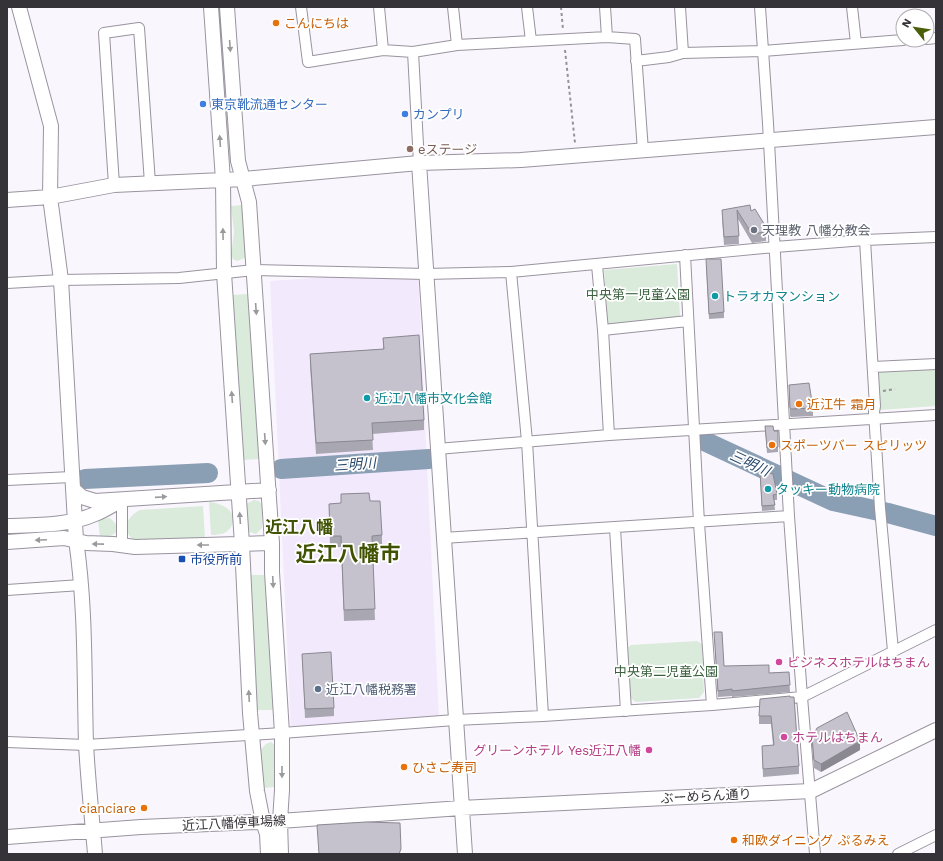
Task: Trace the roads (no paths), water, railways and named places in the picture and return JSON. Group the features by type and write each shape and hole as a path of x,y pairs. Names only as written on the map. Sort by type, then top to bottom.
{"street":[{"path":"19,7 51,126 50,197 61,280 74,520 80,569 85,659 86,745 95,854"},
{"path":"211,7 223,180 224,273 239,492 250,714 256,791 267,834 268,854"},
{"path":"227,7 238,161 249,202 269,490 272,572 282,733 282,790 280,821 281,854"},
{"path":"301,7 308,62 383,50 412,52 457,45 608,37 635,39 643,151"},
{"path":"379,7 383,50"},
{"path":"453,7 457,45"},
{"path":"528,7 532,41"},
{"path":"605,7 608,37"},
{"path":"680,7 683,54"},
{"path":"760,7 769,141 784,425 802,697 811,791 815,854"},
{"path":"852,7 856,43"},
{"path":"114,185 104,33 139,28 150,183"},
{"path":"636,61 683,54 763,51 895,41"},
{"path":"412,52 437,449 465,854"},
{"path":"7,200 50,197 114,185 244,179 419,163 521,160 936,127"},
{"path":"7,283 61,280 179,278 254,270 426,274 511,272 775,247 864,240 936,237"},
{"path":"864,240 873,367 880,512 893,651"},
{"path":"685,255 699,523 712,705"},
{"path":"597,265 603,330 608,435"},
{"path":"511,272 527,441 542,716"},
{"path":"603,330 688,321"},
{"path":"873,367 936,364"},
{"path":"437,449 608,435 936,415"},
{"path":"7,480 72,483"},
{"path":"72,483 82,497 95,501 269,490"},
{"path":"7,526 53,525 95,514 122,500"},
{"path":"122,500 122,544"},
{"path":"444,538 699,523 790,516"},
{"path":"615,528 626,711"},
{"path":"7,542 64,538 97,544 122,544 135,547 272,543"},
{"path":"7,590 81,585"},
{"path":"7,742 86,745 282,733 455,720 626,711 802,697 936,630"},
{"name":"ぶーめらん通り","path":"462,808 811,791 936,730"},
{"name":"近江八幡停車場線","path":"7,836 141,827 280,821 462,808"},
{"path":"898,854 936,835"}],"waterway":[{"name":"三明川","path":"702,440 833,501 888,513 936,526"},
{"name":"三明川","path":"281,469 429,459"},
{"name":"三明川","path":"85,479 208,473"}],"place":[{"name":"こんにちは","path":"276,23"},
{"name":"東京靴流通センター","path":"203,104"},
{"name":"カンプリ","path":"405,114"},
{"name":"eステージ","path":"410,149"},
{"name":"天理教 八幡分教会","path":"754,230"},
{"name":"トラオカマンション","path":"715,296"},
{"name":"近江八幡市文化会館","path":"367,398"},
{"name":"近江牛 霜月","path":"799,404"},
{"name":"スポーツバー スピリッツ","path":"772,445"},
{"name":"タッキー動物病院","path":"768,489"},
{"name":"市役所前","path":"182,559"},
{"name":"ビジネスホテルはちまん","path":"779,662"},
{"name":"近江八幡税務署","path":"318,689"},
{"name":"ホテルはちまん","path":"784,737"},
{"name":"グリーンホテル Yes近江八幡","path":"649,750"},
{"name":"ひさご寿司","path":"404,767"},
{"name":"cianciare","path":"144,808"},
{"name":"和欧ダイニング ぷるみえ","path":"734,840"}],"district":[{"name":"近江八幡","path":"299,527"},
{"name":"近江八幡市","path":"348,553"}],"park label":[{"name":"中央第一児童公園","path":"638,294"},
{"name":"中央第二児童公園","path":"666,671"}]}
